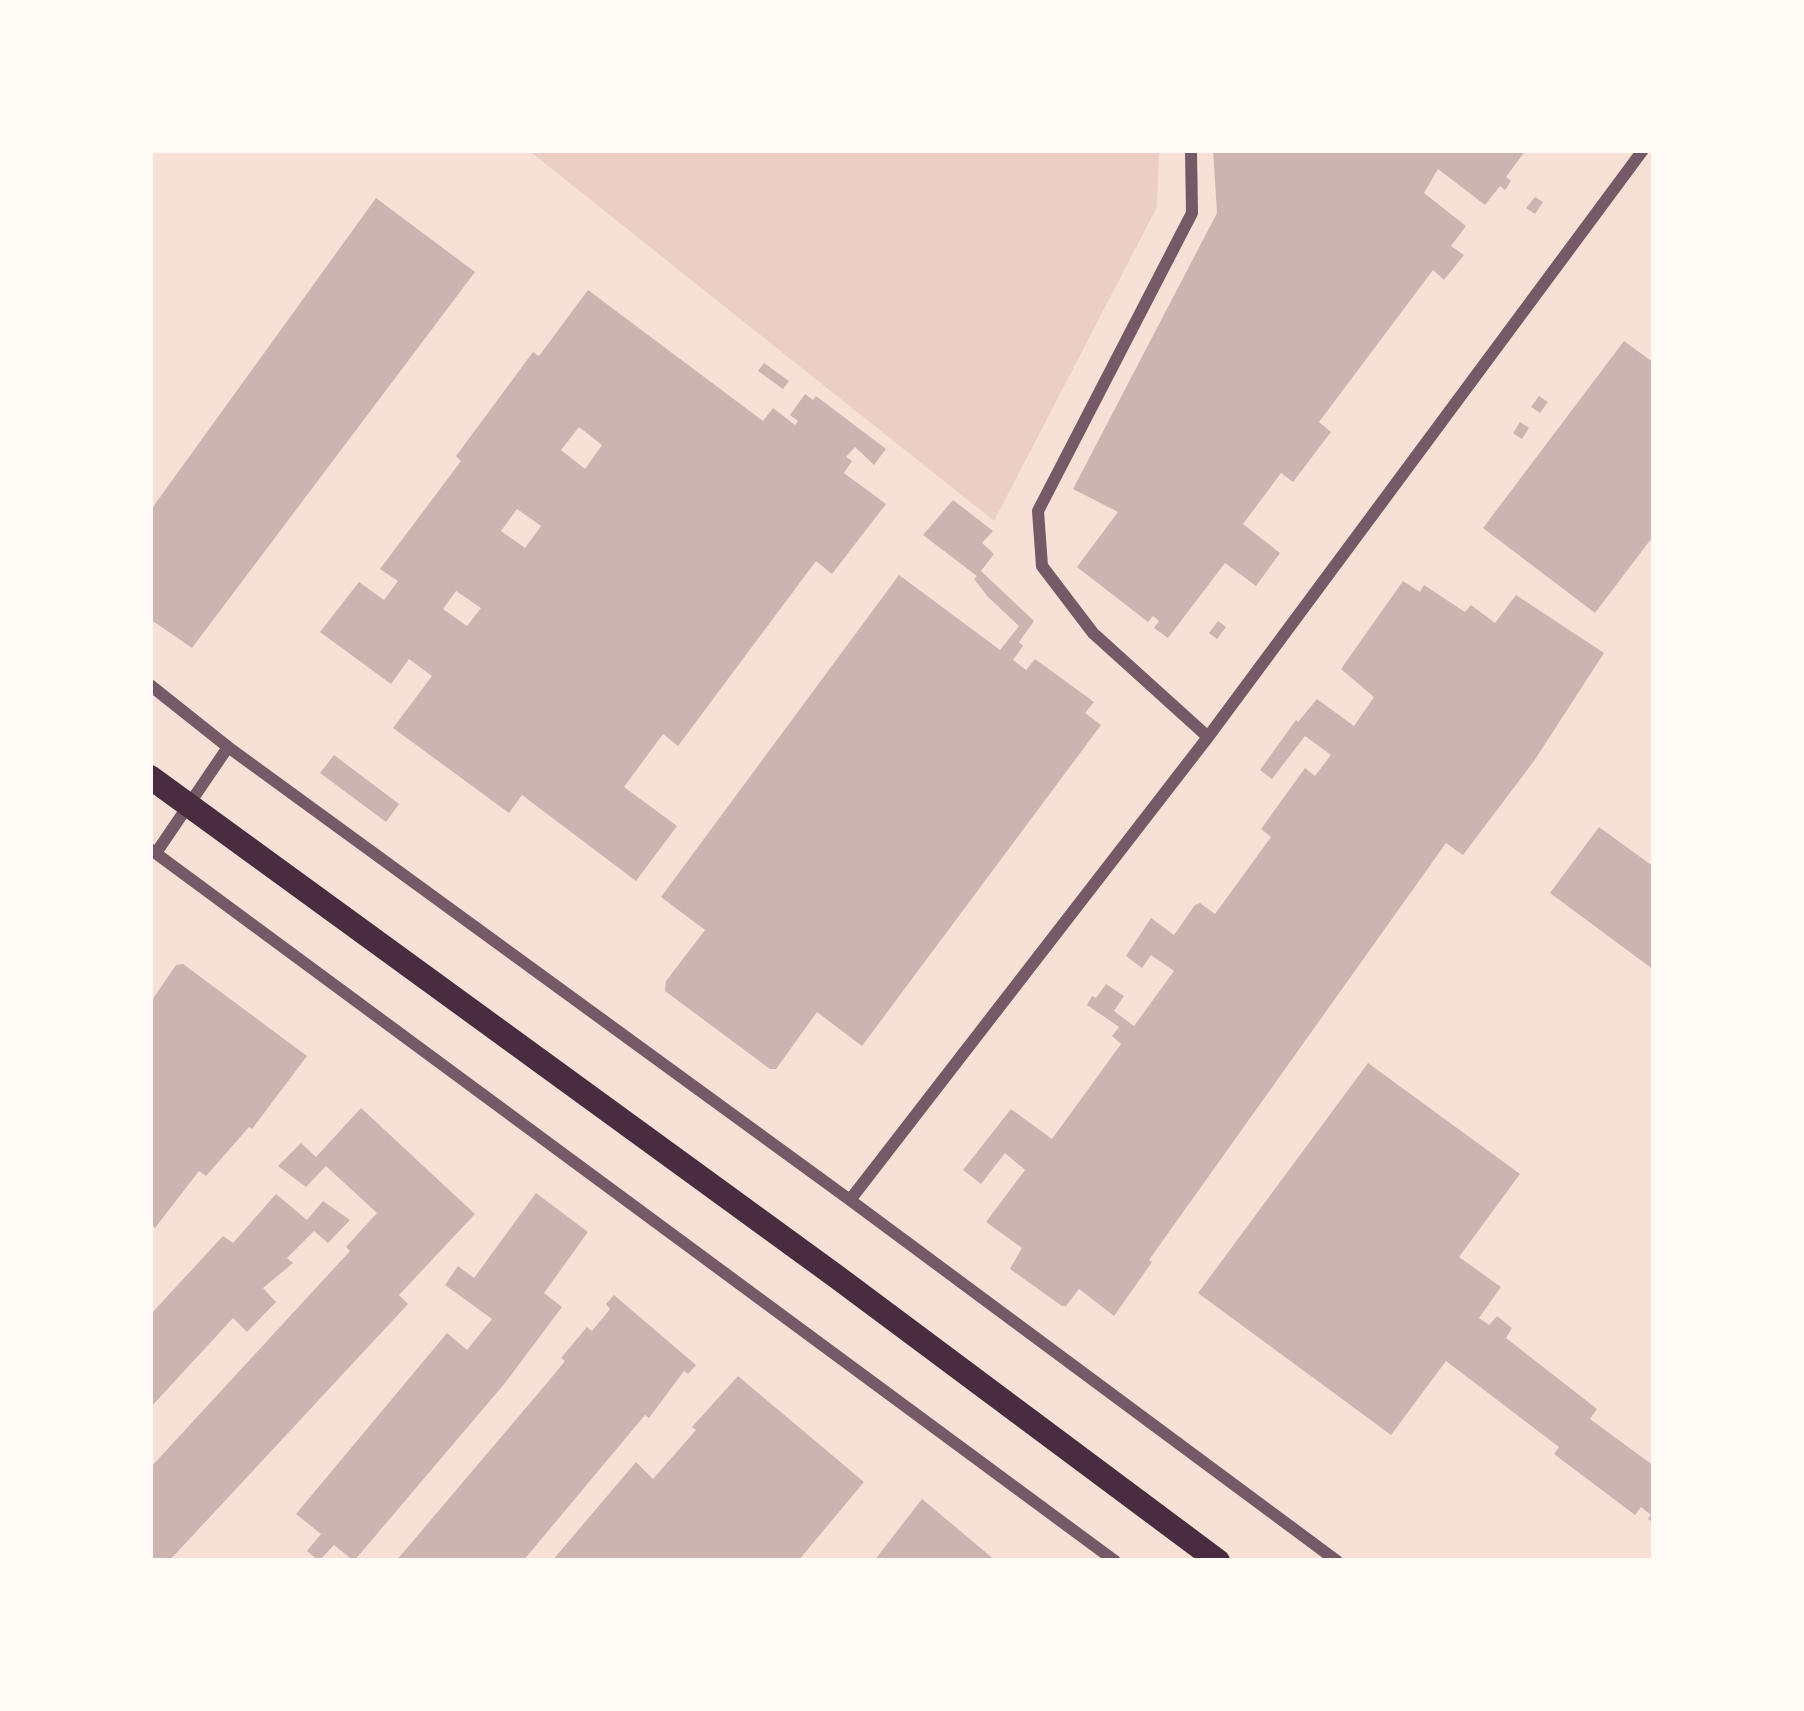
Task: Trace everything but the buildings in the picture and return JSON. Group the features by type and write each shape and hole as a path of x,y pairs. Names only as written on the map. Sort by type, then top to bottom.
{"main road":[{"path":"150,777 1218,1561"}],"street":[{"path":"1191,150 1192,213 1038,511 1042,566 1093,633 1208,737"},
{"path":"850,1200 1208,737 1643,150"},
{"path":"150,685 228,748 1337,1561"},
{"path":"228,748 153,851 1115,1561"}],"shaded area":[{"path":"528,150 1159,150 1157,207 994,521"}]}
